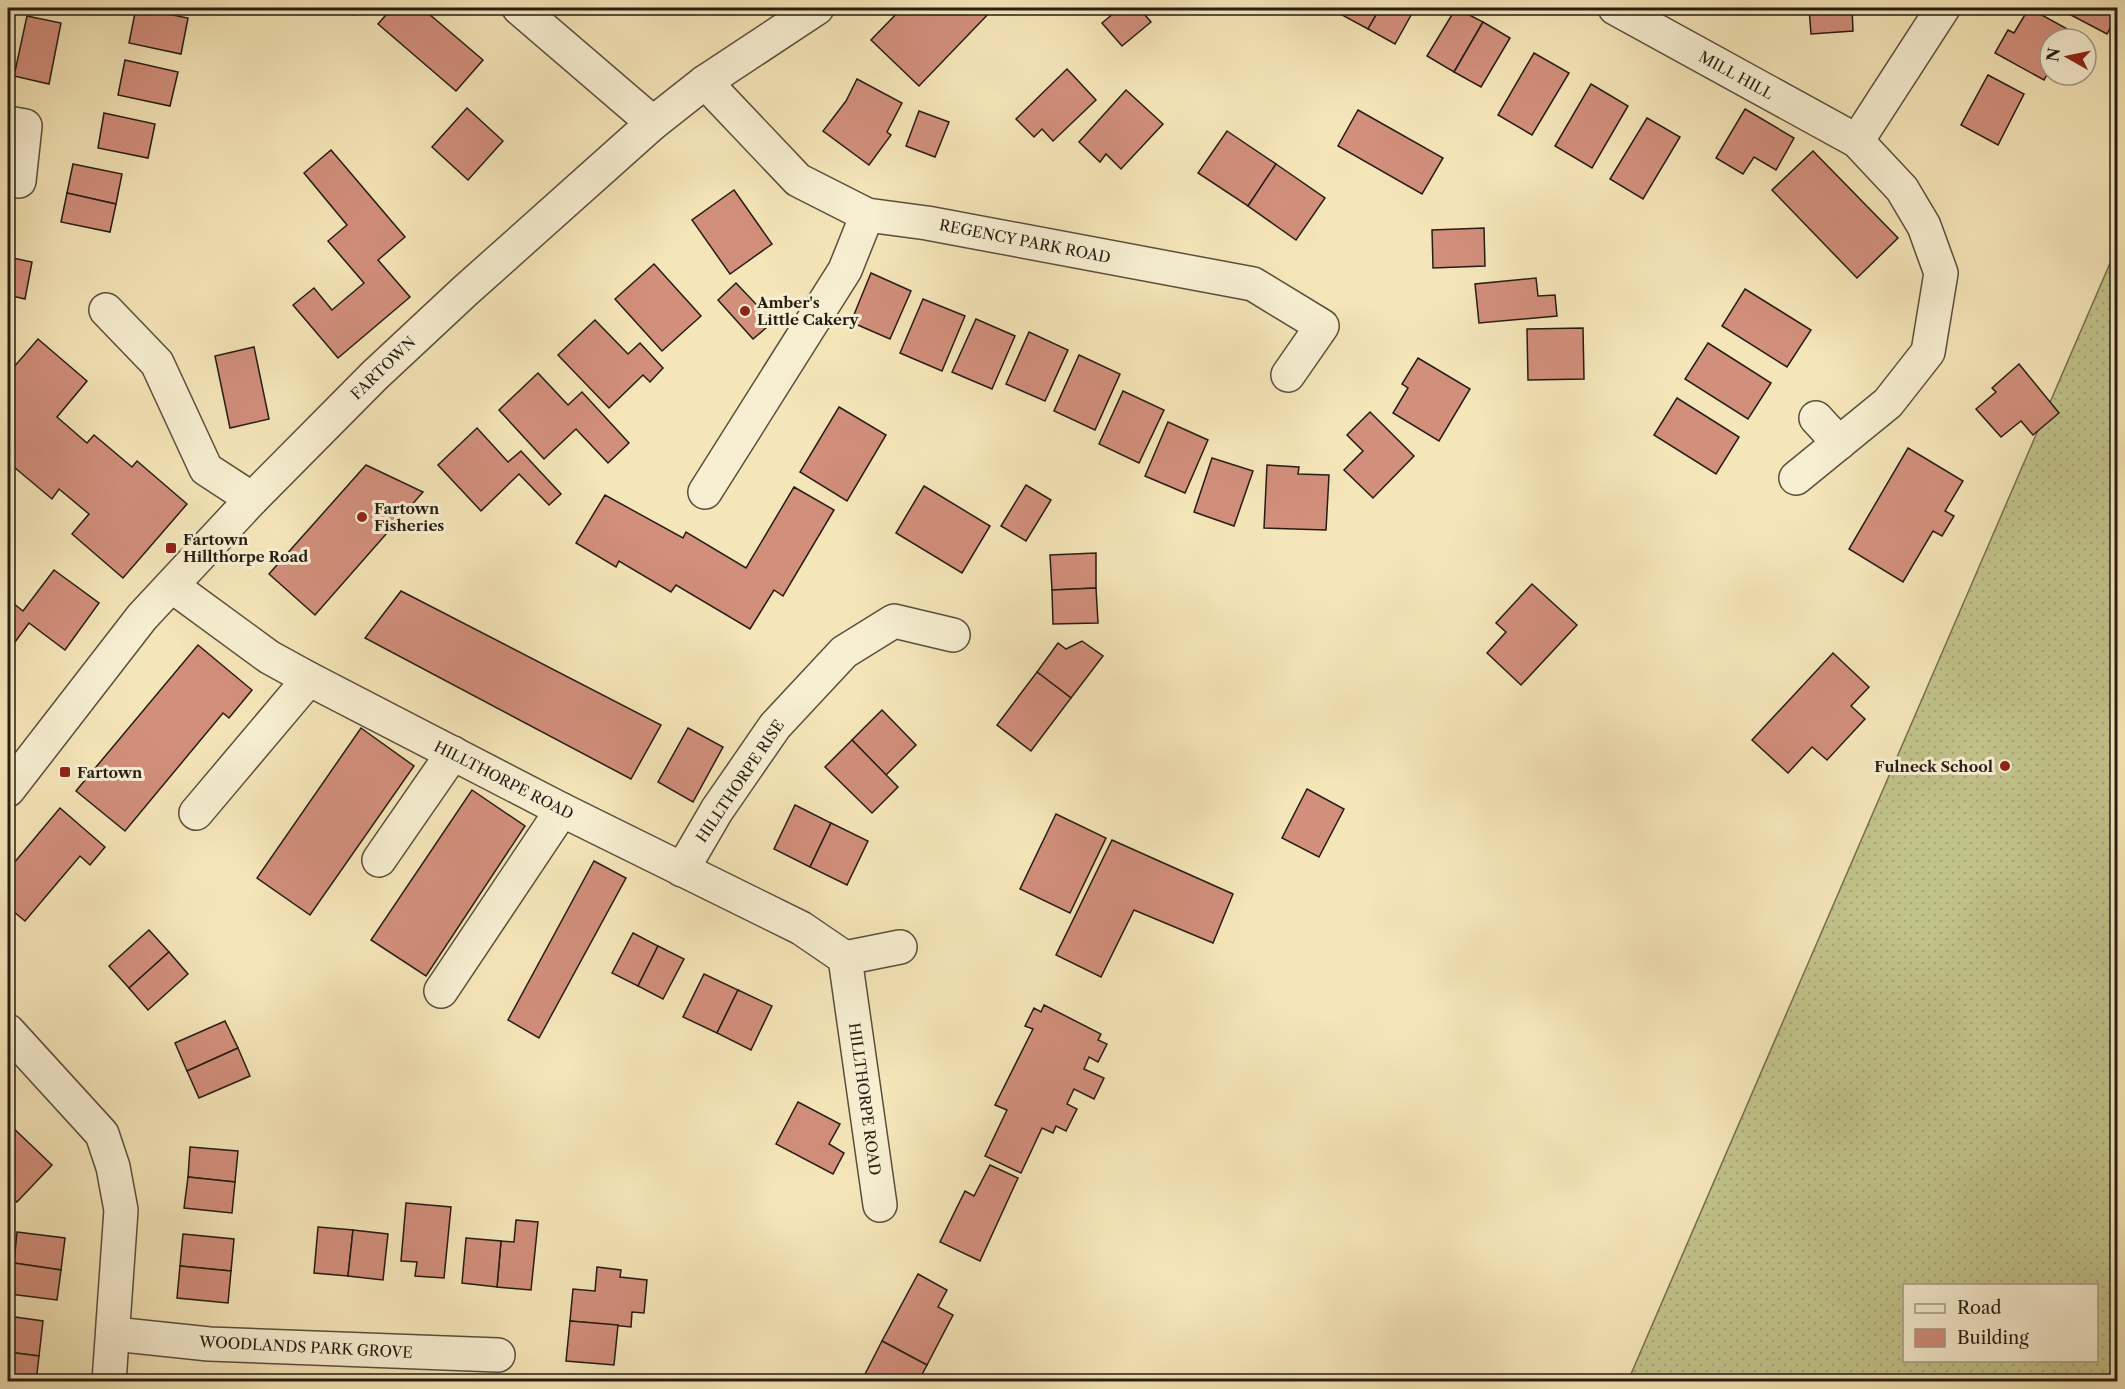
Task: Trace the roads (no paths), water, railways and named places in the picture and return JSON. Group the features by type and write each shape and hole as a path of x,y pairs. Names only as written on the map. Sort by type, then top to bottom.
{"street":[{"path":"519,8 652,123"},
{"name":"FARTOWN","path":"8,790 142,617 252,499 465,291 652,123 705,82 817,8"},
{"name":"MILL HILL","path":"1615,8 1857,141 1902,189 1924,226 1941,273 1928,352 1888,403 1796,478"},
{"path":"1857,141 1943,8"},
{"name":"REGENCY PARK ROAD","path":"705,82 798,180 867,215 927,223 1253,284 1322,326 1288,375"},
{"path":"8,123 25,126 19,181"},
{"path":"705,492 845,270 867,215"},
{"path":"106,310 157,363 206,470 252,499"},
{"path":"1816,418 1839,443"},
{"name":"HILLTHORPE ROAD","path":"172,586 269,657 562,810 801,928 845,958 880,1205"},
{"name":"HILLTHORPE RISE","path":"682,870 717,810 775,726 844,652 894,621 953,635"},
{"path":"196,813 309,678"},
{"path":"379,860 453,753"},
{"path":"441,991 562,810"},
{"path":"845,958 900,947"},
{"path":"8,1031 102,1134 113,1167 121,1210 109,1382"},
{"name":"WOODLANDS PARK GROVE","path":"114,1334 209,1344 498,1356"}],"place":[{"name":"Amber's Little Cakery","path":"745,311"},
{"name":"Fartown Fisheries","path":"362,517"},
{"name":"Fartown Hillthorpe Road","path":"171,548"},
{"name":"Fulneck School","path":"2005,766"},
{"name":"Fartown","path":"65,772"}]}
